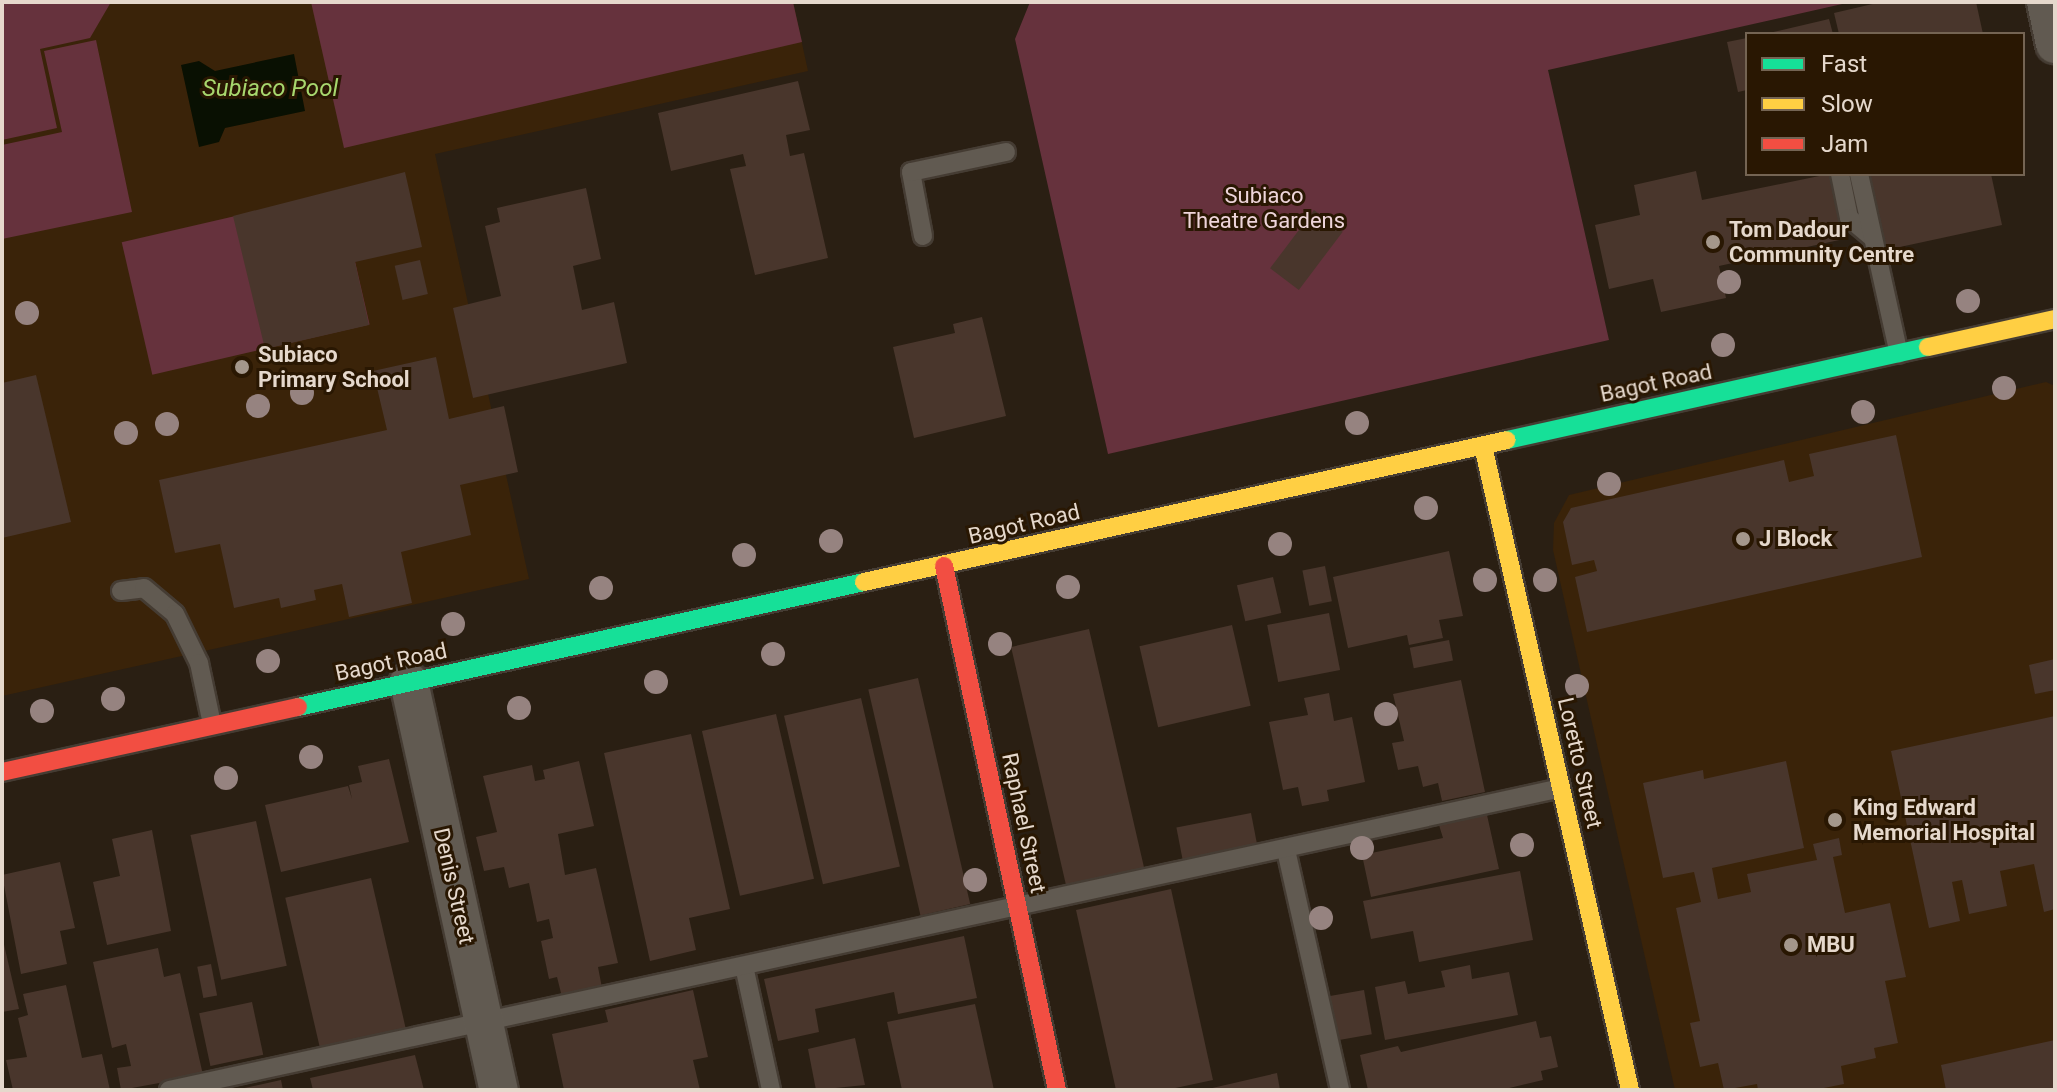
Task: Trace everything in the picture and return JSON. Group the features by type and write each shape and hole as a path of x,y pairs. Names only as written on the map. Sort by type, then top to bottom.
{"main road":[{"name":"Bagot Road","path":"2,772 2055,319"},
{"name":"Loretto Street","path":"1483,446 1630,1090"},
{"name":"Raphael Street","path":"944,566 1057,1090"}],"street":[{"path":"2046,2 2055,44"},
{"name":"Denis Street","path":"409,682 499,1090"}],"lane":[{"path":"923,236 911,172 1006,152"},
{"path":"1840,176 1849,218 1872,237"},
{"path":"1859,176 1899,354"},
{"path":"121,591 144,588 175,614 199,663 212,724"},
{"path":"169,1090 216,1085 484,1021 1018,909 1561,788"},
{"path":"1286,850 1340,1090"},
{"path":"744,966 771,1090"}],"shaded area":[{"name":"Subiaco Primary School","path":"2,2 793,2 808,71 435,154 529,579 2,696"},
{"name":"King Edward Memorial Hospital","path":"2046,382 2055,386 2055,1090 1675,1090 1553,550 1554,523 1569,495"}],"green space":[{"path":"2,2 111,2 90,38 40,49 57,128 2,140"},
{"path":"311,2 793,2 802,42 344,148"},
{"name":"Subiaco Theatre Gardens","path":"1030,2 1851,2 1548,70 1609,340 1108,454 1015,39"},
{"path":"96,40 132,212 2,239 2,145 62,132 44,51"},
{"path":"339,192 370,325 152,375 122,242"}],"water":[{"name":"Subiaco Pool","path":"294,54 305,111 225,128 219,142 199,147 181,65 199,61 215,71"}],"building":[{"path":"1881,2 1976,2 1983,32 1839,32 1834,13"},
{"path":"1829,19 1832,32 1773,32"},
{"path":"1745,38 1745,90 1738,92 1727,42"},
{"path":"798,81 810,130 786,135 790,156 804,153 828,258 755,275 730,169 746,166 743,154 671,171 658,113"},
{"name":"Tom Dadour Community Centre","path":"1696,171 1702,200 1829,176 1844,239 1719,266 1726,298 1661,312 1653,279 1609,289 1595,225 1640,215 1634,185"},
{"path":"405,172 422,247 355,262 369,325 265,349 233,216"},
{"path":"1869,176 1991,176 2002,225 1886,250"},
{"path":"586,188 601,259 573,266 582,310 614,302 627,363 473,398 453,308 501,296 485,226 500,222 497,208"},
{"path":"1314,210 1343,232 1299,290 1270,268"},
{"path":"420,260 428,294 403,300 395,266"},
{"path":"982,317 1006,416 914,438 893,347 955,333 953,324"},
{"path":"436,357 449,419 504,406 518,472 460,485 471,535 401,552 412,603 349,617 342,584 314,590 316,600 281,608 279,598 234,608 220,544 175,553 159,480 387,430 373,371"},
{"path":"36,375 71,522 2,538 2,383"},
{"name":"J Block","path":"1896,435 1922,557 1587,632 1575,577 1597,571 1594,560 1572,565 1563,522 1571,508 1784,460 1789,482 1814,476 1809,454"},
{"path":"1449,551 1463,616 1439,620 1443,638 1409,645 1407,635 1348,648 1333,577"},
{"path":"1325,566 1332,601 1309,606 1302,570"},
{"path":"1273,577 1281,613 1245,621 1237,585"},
{"path":"1329,613 1340,670 1278,682 1267,625"},
{"path":"1232,625 1251,706 1158,727 1139,646"},
{"path":"1089,629 1144,869 1066,887 1011,647"},
{"path":"1449,640 1453,661 1414,668 1410,648"},
{"path":"2055,659 2055,690 2035,694 2029,665"},
{"path":"918,678 970,904 920,916 868,689"},
{"path":"1461,680 1485,792 1442,801 1438,783 1423,787 1418,766 1398,770 1392,743 1404,741 1393,694"},
{"path":"1329,693 1334,721 1352,717 1365,782 1327,790 1329,801 1302,806 1298,787 1283,790 1269,722 1308,715 1304,698"},
{"path":"861,698 900,867 823,884 784,716"},
{"path":"776,714 814,879 740,896 702,731"},
{"path":"2055,716 2055,909 2044,912 2034,864 2000,871 2007,906 1969,914 1962,880 1952,882 1960,921 1929,928 1891,751"},
{"path":"691,734 730,909 689,918 696,950 650,961 604,753"},
{"path":"389,759 409,842 281,872 265,805 348,786 352,799 349,785 362,782 358,766"},
{"path":"579,761 594,826 558,834 565,875 596,868 618,963 598,967 602,988 562,997 557,977 549,979 541,941 553,938 549,919 537,922 529,883 509,888 504,867 484,871 476,837 497,832 483,776 532,765 535,781 545,779 543,770"},
{"name":"MBU","path":"1786,761 1804,848 1712,868 1718,899 1751,892 1747,874 1817,860 1813,844 1839,838 1842,855 1833,857 1845,913 1890,903 1906,977 1885,981 1898,1043 1874,1048 1876,1058 1841,1066 1844,1084 1814,1090 1758,1090 1757,1084 1724,1090 1718,1063 1700,1067 1690,1023 1700,1021 1676,908 1701,902 1694,872 1663,878 1643,783 1703,770 1704,779"},
{"path":"1251,813 1257,845 1183,860 1176,828"},
{"path":"1487,815 1499,869 1371,897 1362,855 1443,838 1439,825"},
{"path":"256,821 287,966 221,980 190,835"},
{"path":"152,830 171,931 107,945 93,882 120,876 112,839"},
{"path":"60,862 75,928 60,931 67,964 21,974 2,875"},
{"path":"1520,871 1533,940 1419,962 1413,931 1371,939 1363,901"},
{"path":"371,878 407,1032 321,1052 285,898"},
{"path":"1171,889 1213,1080 1166,1090 1116,1090 1076,910"},
{"path":"2,936 19,1009 2,1012"},
{"path":"964,936 977,998 898,1014 894,992 815,1009 819,1032 778,1041 764,979"},
{"path":"158,948 164,977 180,973 203,1075 121,1090 117,1068 131,1066 126,1044 112,1048 93,962"},
{"path":"211,964 217,995 203,998 197,967"},
{"path":"1470,965 1472,979 1509,972 1518,1015 1385,1040 1375,987 1405,981 1408,994 1445,987 1441,971"},
{"path":"66,985 82,1058 102,1054 110,1090 13,1090 6,1060 27,1057 18,1018 28,1015 23,994"},
{"path":"693,990 708,1057 693,1060 700,1090 564,1090 552,1034 608,1022 605,1010"},
{"path":"1364,990 1372,1034 1336,1041 1329,996"},
{"path":"252,1002 263,1055 210,1066 199,1013"},
{"path":"975,1004 994,1090 902,1090 887,1022"},
{"path":"1536,1021 1540,1038 1551,1036 1558,1067 1541,1071 1543,1080 1501,1090 1368,1090 1360,1055 1398,1046 1401,1052"},
{"path":"855,1038 865,1085 816,1090 808,1049"},
{"path":"2055,1040 2055,1090 1946,1090 1941,1065"},
{"path":"415,1055 424,1090 313,1090 310,1078"},
{"path":"1277,1073 1280,1090 1208,1090 1208,1089"},
{"path":"281,1080 283,1090 240,1090 240,1089"}],"traffic: fast":[{"path":"1507,440 1928,347"},
{"path":"298,707 864,582"}],"traffic: slow":[{"path":"1928,347 2055,319"},
{"path":"864,582 1507,440"},
{"path":"1483,446 1630,1090"}],"traffic: jam":[{"path":"944,566 1057,1090"},
{"path":"2,772 298,707"}],"place":[{"name":"Tom Dadour Community Centre","path":"1713,242"},
{"name":"Subiaco Primary School","path":"242,367"},
{"name":"J Block","path":"1743,539"},
{"name":"King Edward Memorial Hospital","path":"1835,820"},
{"name":"MBU","path":"1791,945"}]}
